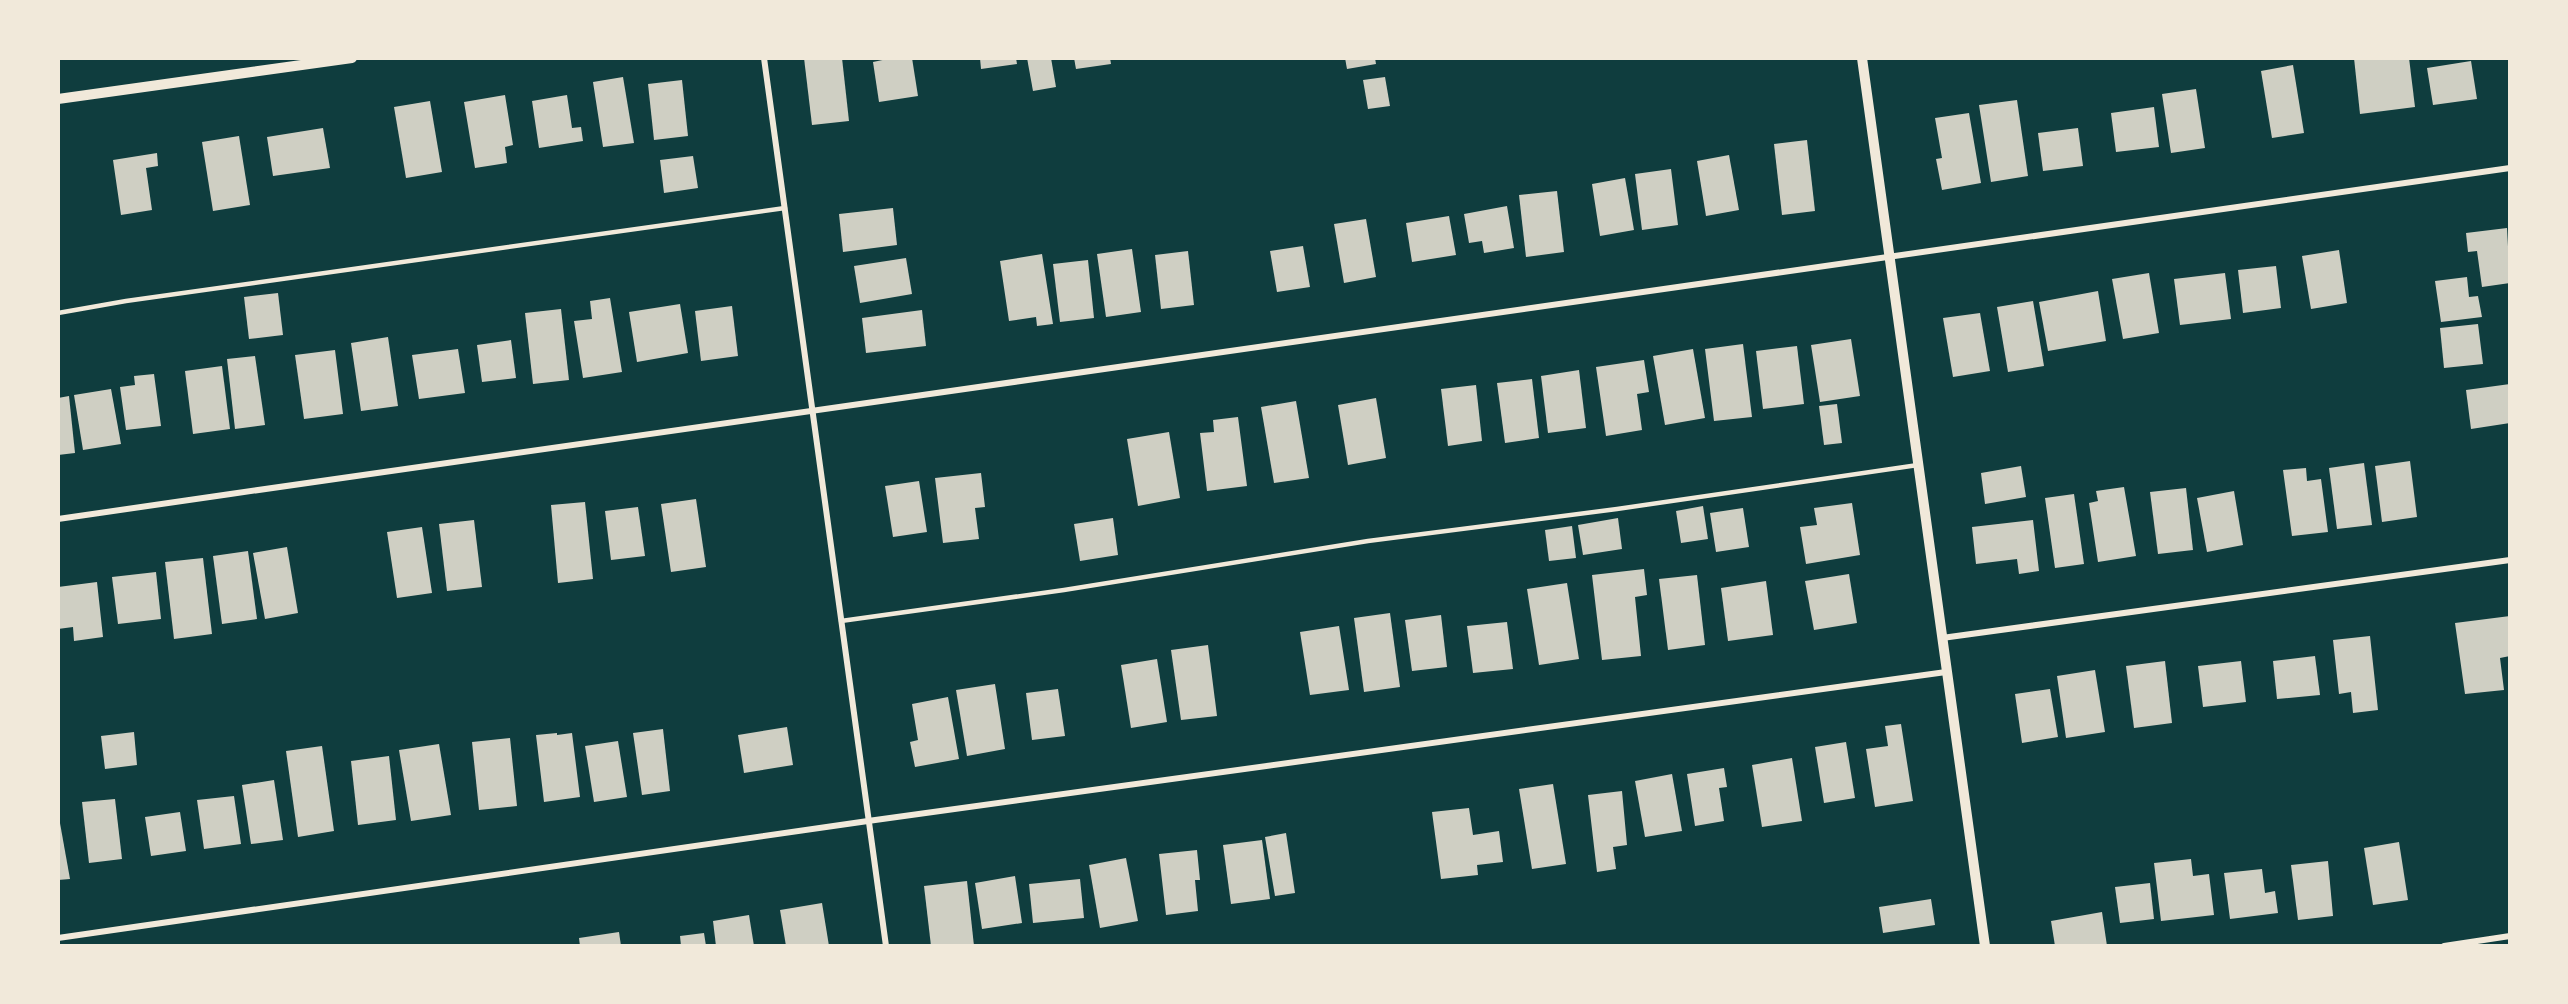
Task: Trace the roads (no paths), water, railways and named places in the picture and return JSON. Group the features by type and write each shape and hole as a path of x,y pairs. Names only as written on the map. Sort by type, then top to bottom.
{"street":[{"path":"58,99 352,58"},
{"path":"764,58 886,945"},
{"path":"1862,58 1985,945"},
{"path":"58,519 813,409 1889,259 2510,168"},
{"path":"1942,638 2510,560"},
{"path":"58,938 868,821 1946,672"},
{"path":"2444,945 2510,936"}],"lane":[{"path":"58,313 126,301 784,208"},
{"path":"841,621 1064,590 1368,541 1617,509 1918,465"}]}
